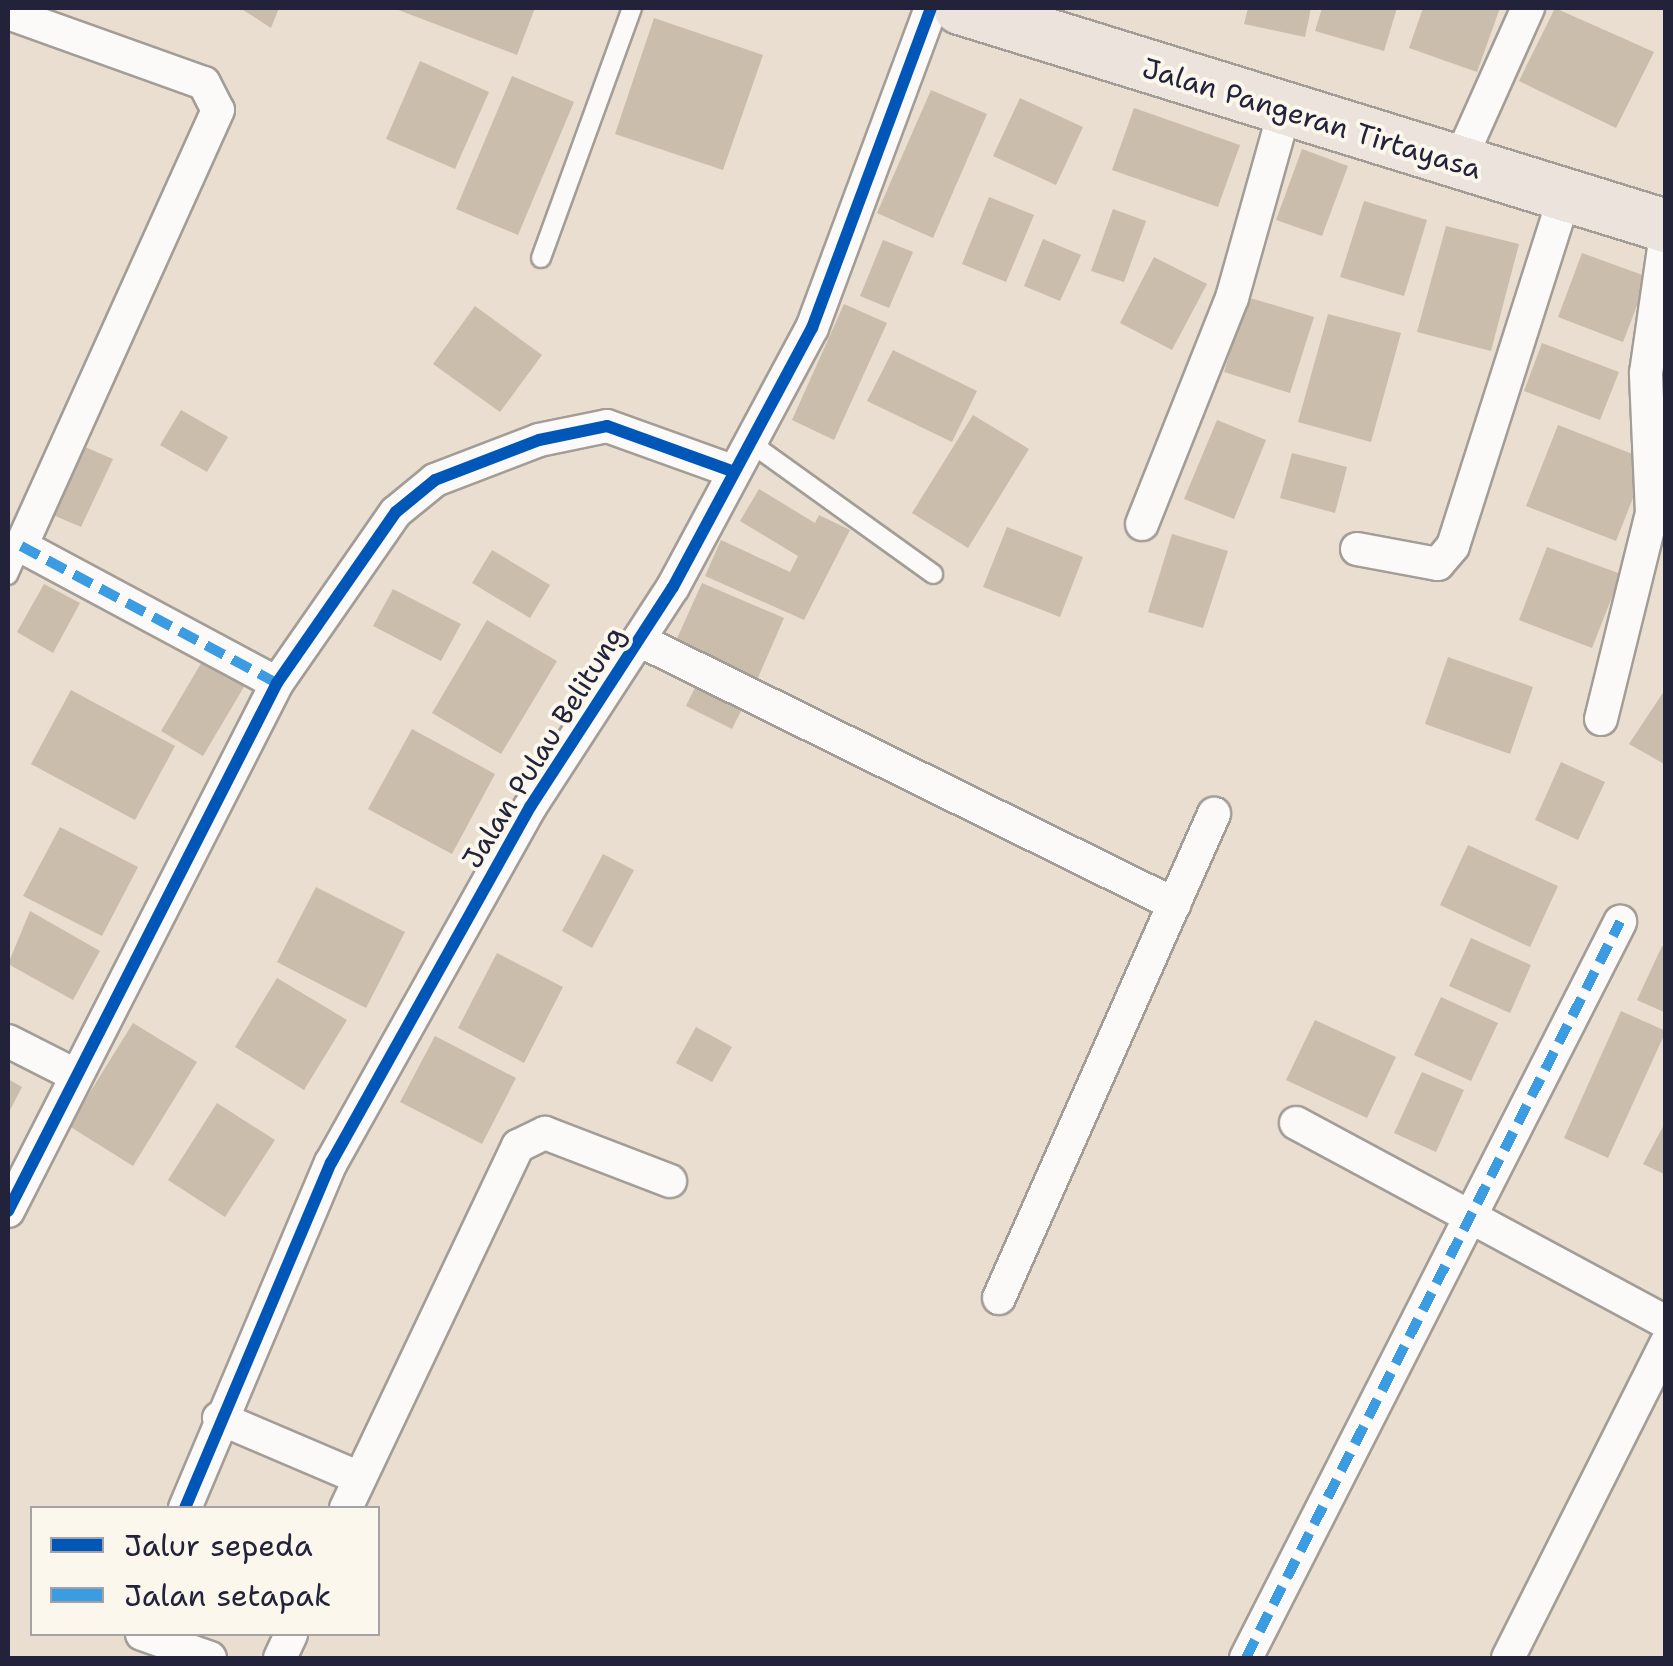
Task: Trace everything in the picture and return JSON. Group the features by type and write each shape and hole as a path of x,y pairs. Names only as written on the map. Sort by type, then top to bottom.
{"main road":[{"name":"Jalan Pangeran Tirtayasa","path":"960,8 1059,24 1285,109 1666,226"}],"street":[{"name":"Jalan Pulau Belitung","path":"186,1506 219,1418 330,1163 530,807 639,640 812,328 932,8"},
{"path":"1458,162 1528,8"},
{"path":"10,20 204,84 218,110 14,560 276,683"},
{"path":"1142,524 1232,298 1285,109"},
{"path":"1357,549 1438,564 1453,546 1565,195"},
{"path":"1601,718 1652,513 1646,373 1666,234"},
{"path":"8,1210 276,683 396,512 434,480 539,440 607,426 732,471"},
{"path":"639,640 1174,904"},
{"path":"999,1298 1214,814"},
{"path":"1246,1658 1620,922"},
{"path":"8,1041 74,1074"},
{"path":"1296,1124 1666,1322"},
{"path":"347,1506 518,1146 545,1133 670,1181"},
{"path":"1508,1658 1666,1344"},
{"path":"219,1418 360,1478"},
{"path":"126,1658 139,1636"},
{"path":"146,1636 210,1658"}],"lane":[{"path":"540,258 632,8"},
{"path":"748,441 933,574"}],"building":[{"path":"240,8 279,8 271,28"},
{"path":"393,8 535,8 517,55"},
{"path":"1248,8 1311,8 1305,37 1244,24"},
{"path":"1322,8 1397,8 1384,51 1315,31"},
{"path":"1423,8 1500,8 1477,72 1409,48"},
{"path":"1555,8 1654,52 1616,128 1519,81"},
{"path":"654,18 763,55 723,170 615,134"},
{"path":"420,61 489,92 455,169 386,139"},
{"path":"512,76 574,102 518,235 456,209"},
{"path":"931,90 987,114 933,238 877,213"},
{"path":"1020,98 1083,127 1056,185 993,156"},
{"path":"1134,108 1240,145 1218,207 1112,170"},
{"path":"1302,149 1348,166 1322,236 1276,220"},
{"path":"989,197 1034,215 1006,282 962,264"},
{"path":"1364,201 1427,220 1404,296 1340,277"},
{"path":"1113,209 1146,221 1124,282 1091,271"},
{"path":"1446,226 1519,244 1491,351 1417,332"},
{"path":"1043,239 1081,255 1060,301 1024,286"},
{"path":"883,240 913,252 889,308 860,296"},
{"path":"1582,253 1648,277 1623,342 1558,317"},
{"path":"1154,257 1207,284 1172,350 1120,323"},
{"path":"1247,297 1314,317 1290,393 1224,372"},
{"path":"844,304 887,323 834,440 792,420"},
{"path":"475,306 542,355 500,412 433,364"},
{"path":"1328,314 1401,333 1371,442 1298,422"},
{"path":"1542,343 1619,372 1600,420 1524,391"},
{"path":"893,350 977,391 952,442 867,401"},
{"path":"181,410 228,437 207,472 160,445"},
{"path":"973,415 1029,449 968,548 912,513"},
{"path":"1217,420 1266,440 1234,519 1184,499"},
{"path":"1558,425 1648,460 1616,541 1526,506"},
{"path":"78,444 113,459 81,527 46,512"},
{"path":"1292,453 1347,467 1335,513 1280,498"},
{"path":"759,489 815,523 819,515 850,530 804,620 705,576 721,540 790,572 798,556 740,521"},
{"path":"1007,527 1083,557 1060,617 983,587"},
{"path":"1172,534 1228,551 1203,628 1148,612"},
{"path":"1547,547 1621,574 1592,648 1519,620"},
{"path":"492,550 550,585 530,618 472,583"},
{"path":"702,583 784,618 757,680 674,645"},
{"path":"44,584 80,603 53,653 17,632"},
{"path":"393,589 461,624 441,661 373,626"},
{"path":"487,620 557,661 501,754 432,713"},
{"path":"206,655 248,680 203,756 161,731"},
{"path":"1448,657 1533,687 1510,754 1425,724"},
{"path":"702,673 748,697 732,729 686,706"},
{"path":"1666,688 1666,765 1629,744"},
{"path":"71,690 175,746 135,820 31,764"},
{"path":"412,729 495,774 452,854 368,809"},
{"path":"1561,762 1605,782 1578,840 1535,820"},
{"path":"60,827 138,867 102,936 23,896"},
{"path":"1468,845 1558,886 1530,947 1440,905"},
{"path":"603,854 634,870 592,948 562,931"},
{"path":"316,887 405,932 366,1008 277,962"},
{"path":"30,911 100,951 73,1000 8,964"},
{"path":"1471,938 1531,965 1510,1013 1449,986"},
{"path":"1662,946 1666,948 1666,1013 1637,1000"},
{"path":"497,953 563,987 524,1063 458,1028"},
{"path":"277,978 347,1020 304,1090 235,1047"},
{"path":"1441,997 1498,1023 1471,1081 1414,1055"},
{"path":"1621,1011 1666,1031 1608,1158 1564,1138"},
{"path":"1315,1020 1396,1057 1367,1118 1286,1080"},
{"path":"133,1023 197,1062 133,1166 69,1126"},
{"path":"696,1027 732,1047 712,1082 676,1063"},
{"path":"435,1036 516,1078 482,1144 400,1102"},
{"path":"1422,1072 1464,1090 1436,1152 1394,1133"},
{"path":"8,1079 22,1087 8,1114"},
{"path":"217,1103 275,1140 225,1217 168,1180"},
{"path":"1666,1121 1666,1175 1643,1164"}],"marked path":[{"path":"21,546 277,683"},
{"path":"1246,1658 1620,922"}],"cycle path":[{"path":"186,1506 331,1163 530,807 673,587 812,328 931,8"},
{"path":"8,1211 277,683 396,512 435,480 539,440 607,426 732,471"}]}
